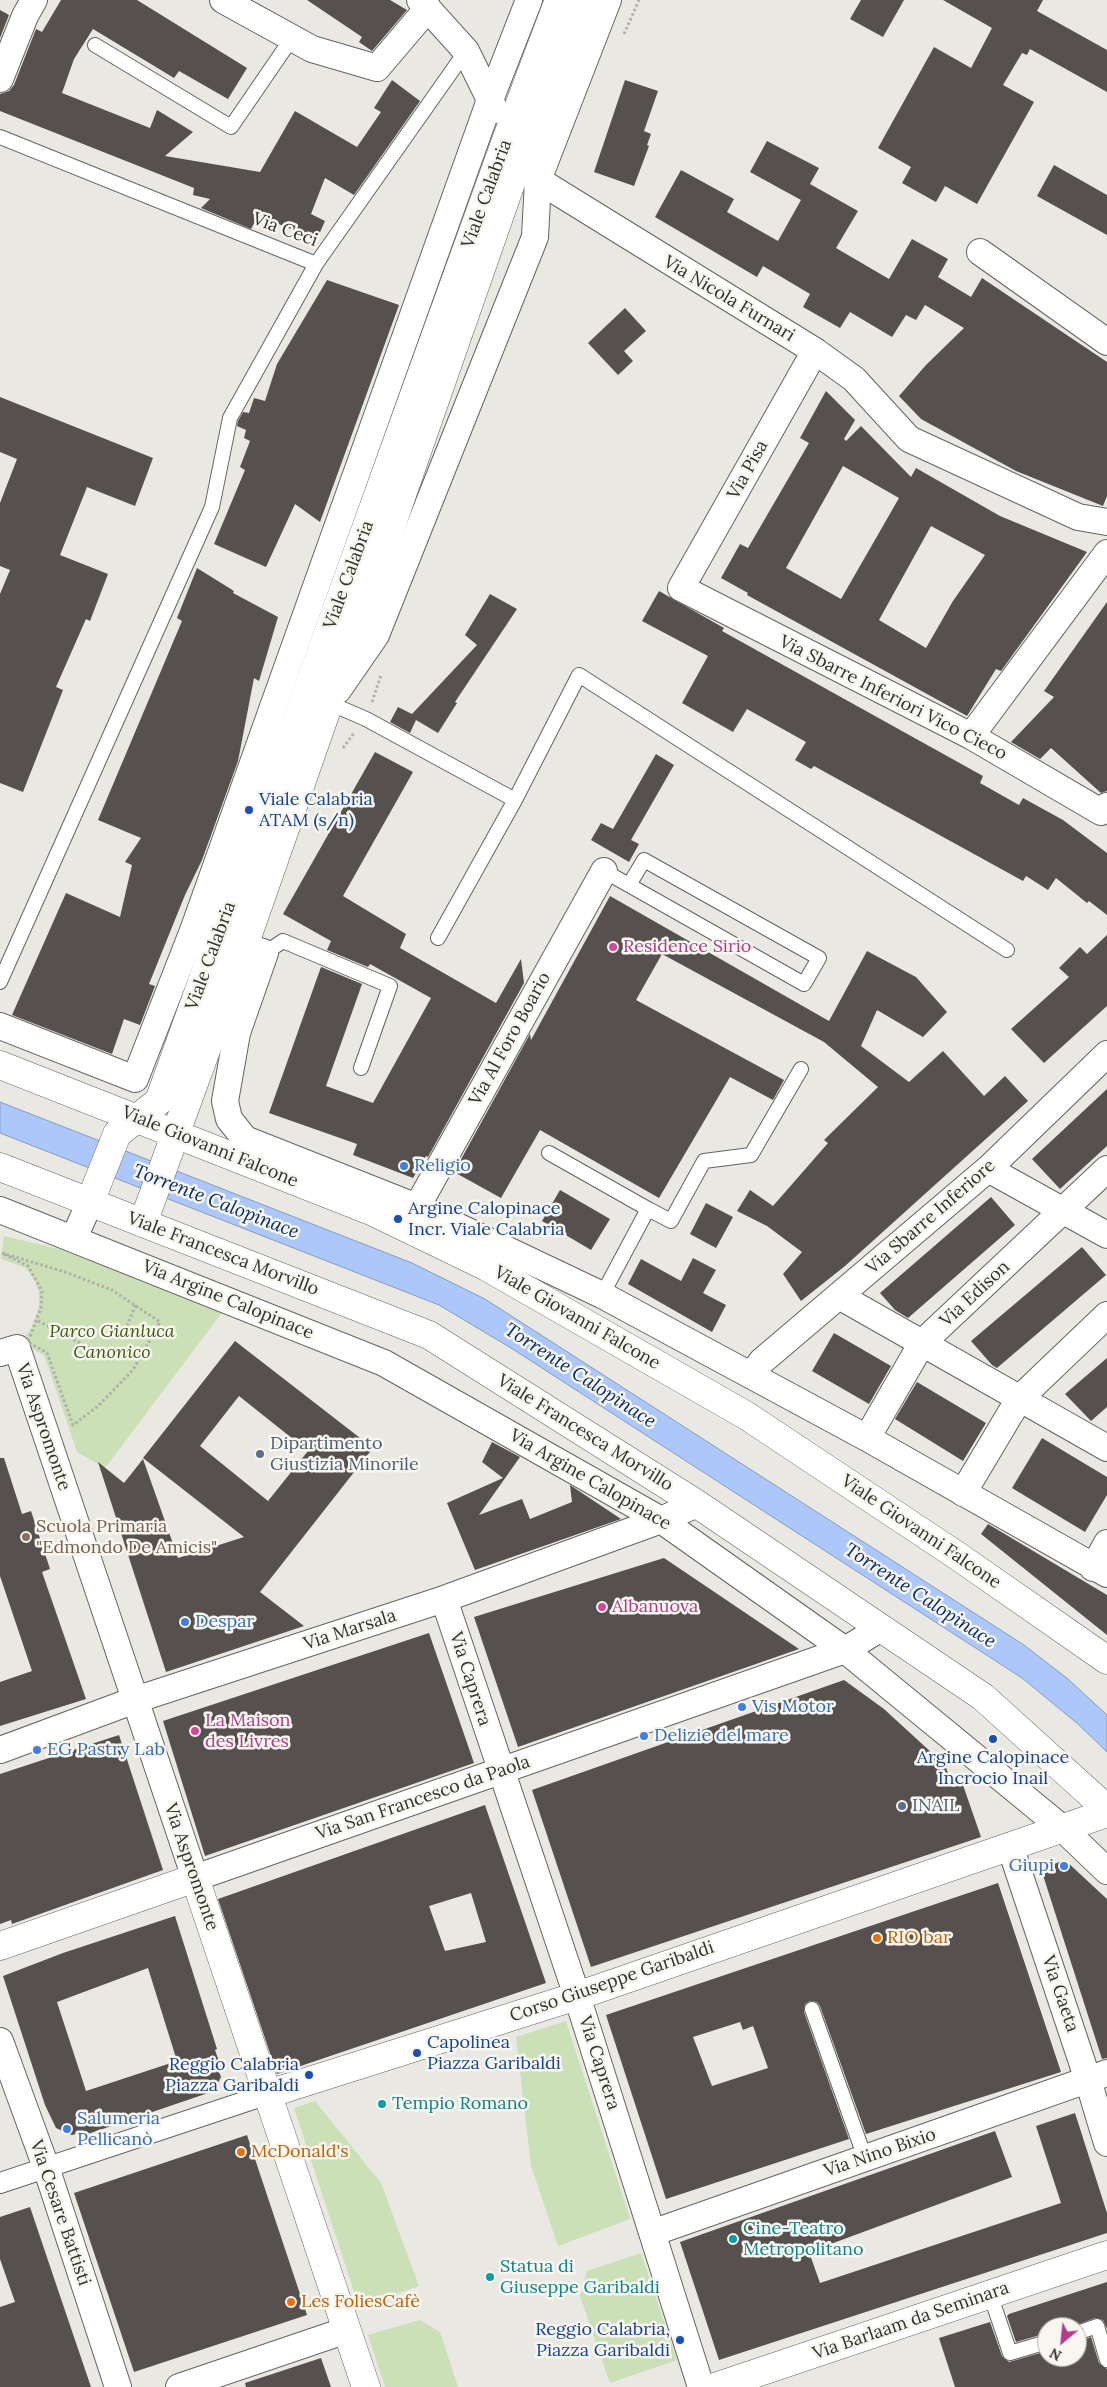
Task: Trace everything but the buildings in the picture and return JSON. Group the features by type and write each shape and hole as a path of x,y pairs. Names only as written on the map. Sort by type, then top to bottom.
{"main road":[{"name":"Viale Calabria","path":"126,1126 159,1101 206,932 560,0"},
{"name":"Viale Calabria","path":"145,1216 172,1142 254,949 329,703 527,173 582,0"},
{"name":"Viale Giovanni Falcone","path":"0,1065 126,1126 371,1211 495,1272 748,1416 959,1557 1107,1660"},
{"path":"93,1194 126,1126"},
{"name":"Viale Francesca Morvillo","path":"0,1167 93,1194 429,1335 698,1504 983,1697 1107,1809"},
{"name":"Corso Giuseppe Garibaldi","path":"268,2094 577,1996 1107,1813"},
{"name":"Via San Francesco da Paola","path":"0,1946 195,1878"},
{"name":"Via Aspromonte","path":"195,1878 366,2387"},
{"name":"Via Barlaam da Seminara","path":"715,2387 1107,2255"}],"street":[{"path":"0,79 25,16 34,0"},
{"path":"223,0 312,49 377,68 424,4 466,51 527,173"},
{"name":"Viale Calabria","path":"206,932 490,100 529,0"},
{"name":"Viale Calabria","path":"329,703 376,635 535,237 527,173 608,0"},
{"name":"Via Nicola Furnari","path":"527,173 816,351 854,379 910,439 1078,517 1107,522"},
{"path":"980,252 1107,342"},
{"name":"Via Pisa","path":"681,588 816,351"},
{"path":"972,736 1107,553"},
{"name":"Via Sbarre Inferiori Vico Cieco","path":"681,588 972,736 1104,809"},
{"name":"Via Al Foro Boario","path":"417,1207 604,871"},
{"path":"0,1026 135,1079 206,932 254,949 225,1102 229,1119 245,1139 417,1207 602,1295 867,1438 1100,1571 1107,1543"},
{"name":"Via Sbarre Inferiore","path":"751,1375 762,1361 988,1169 1107,1054"},
{"path":"988,1169 1107,1235"},
{"name":"Via Edison","path":"867,1438 922,1343 1107,1169"},
{"path":"74,1238 93,1194"},
{"name":"Via Argine Calopinace","path":"0,1210 384,1363 661,1520 845,1650 1062,1828 1107,1871"},
{"path":"839,1296 1107,1448"},
{"path":"963,1493 1019,1399 1107,1315"},
{"name":"Via Aspromonte","path":"8,1350 135,1700 195,1878"},
{"name":"Via Marsala","path":"0,1750 135,1700 444,1599 661,1520 698,1504"},
{"name":"Via Caprera","path":"444,1599 577,1996 701,2387"},
{"name":"Via San Francesco da Paola","path":"195,1878 845,1650 881,1628"},
{"name":"Via Gaeta","path":"1010,1846 1098,2076 1107,2143"},
{"name":"Via Cesare Battisti","path":"0,2040 46,2167 118,2387"},
{"name":"Via Nino Bixio","path":"652,2233 1098,2076"},
{"name":"Corso Giuseppe Garibaldi","path":"0,2182 268,2094"},
{"path":"179,2387 347,2330"}],"lane":[{"path":"96,45 231,128 292,38"},
{"name":"Via Ceci","path":"0,137 316,264 466,51"},
{"path":"0,982 212,507 230,418 316,264"},
{"path":"438,938 516,800 579,675 1007,950"},
{"path":"329,703 366,719 516,800"},
{"path":"604,871 804,984 819,958 644,860 629,884"},
{"path":"254,949 283,941 390,986 361,1068"},
{"path":"549,1153 671,1221 704,1161 751,1155 801,1069"},
{"path":"602,1295 648,1209"},
{"path":"812,2010 865,2158"},
{"path":"990,2294 1010,2353 1037,2345"},
{"path":"1087,2330 1097,2326 1107,2360"}],"path":[{"path":"73,1425 98,1406 133,1370 160,1322 136,1304 112,1290 66,1272 2,1253 28,1266 36,1278 42,1291 38,1321 98,1353"},
{"path":"127,1326 136,1304"}],"green space":[{"name":"Parco Gianluca Canonico","path":"4,1236 59,1249 224,1310 105,1468 77,1452 44,1355 24,1344 24,1337 31,1329 39,1307 39,1293 35,1281 26,1268 1,1259"},
{"path":"566,2021 630,2219 558,2246 531,2166 516,2037"},
{"path":"315,2101 381,2183 419,2286 359,2307 294,2108"},
{"path":"641,2253 677,2360 610,2383 580,2296 587,2271"},
{"path":"420,2320 440,2332 458,2387 385,2387 368,2335"}],"water":[{"name":"Torrente Calopinace","path":"0,1102 412,1263 485,1299 1024,1645 1068,1679 1107,1715 1107,1752 1078,1724 1022,1678 511,1348 439,1305 0,1133"}],"place":[{"name":"Viale Calabria ATAM (s/n)","path":"249,810"},
{"name":"Residence Sirio","path":"613,947"},
{"name":"Religio","path":"404,1166"},
{"name":"Argine Calopinace Incr. Viale Calabria","path":"398,1219"},
{"name":"Dipartimento Giustizia Minorile","path":"260,1454"},
{"name":"Scuola Primaria \"Edmondo De Amicis\"","path":"26,1537"},
{"name":"Albanuova","path":"602,1607"},
{"name":"Despar","path":"185,1622"},
{"name":"Vis Motor","path":"742,1707"},
{"name":"La Maison des Livres","path":"195,1731"},
{"name":"Delizie del mare","path":"644,1736"},
{"name":"Argine Calopinace Incrocio Inail","path":"993,1739"},
{"name":"EG Pastry Lab","path":"37,1750"},
{"name":"INAIL","path":"902,1806"},
{"name":"Giupi","path":"1064,1866"},
{"name":"RIO bar","path":"877,1938"},
{"name":"Capolinea Piazza Garibaldi","path":"417,2053"},
{"name":"Reggio Calabria Piazza Garibaldi","path":"309,2075"},
{"name":"Tempio Romano","path":"382,2104"},
{"name":"Salumeria Pellicanò","path":"67,2129"},
{"name":"McDonald's","path":"241,2152"},
{"name":"Cine-Teatro Metropolitano","path":"733,2239"},
{"name":"Statua di Giuseppe Garibaldi","path":"490,2277"},
{"name":"Les FoliesCafè","path":"291,2302"},
{"name":"Reggio Calabria, Piazza Garibaldi","path":"680,2340"}]}
